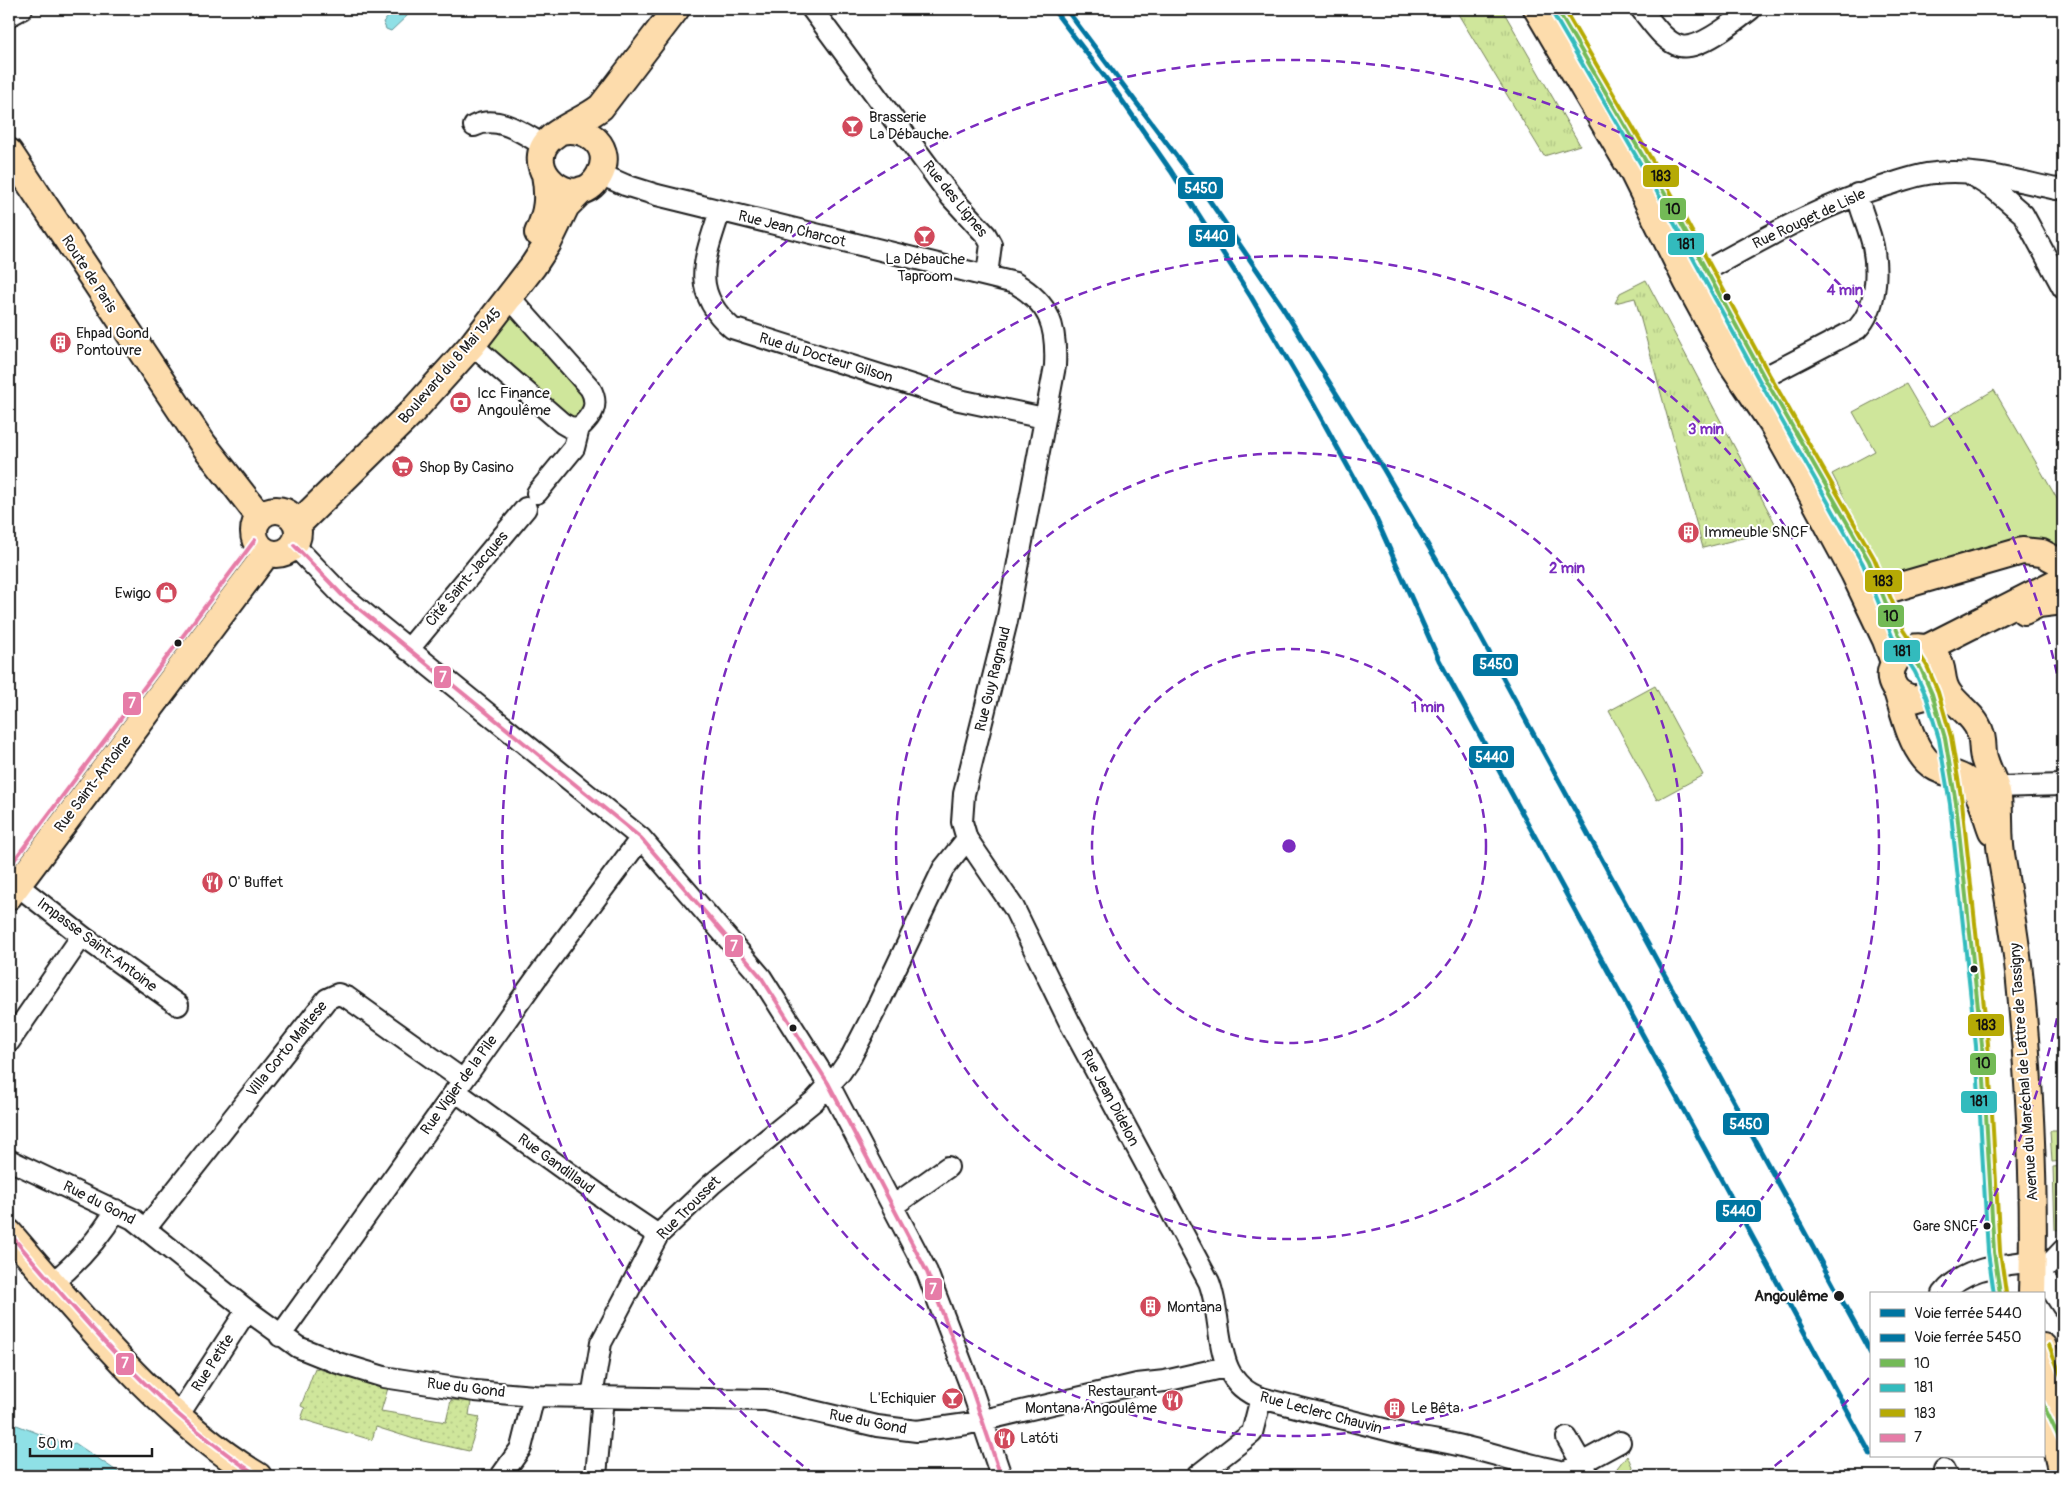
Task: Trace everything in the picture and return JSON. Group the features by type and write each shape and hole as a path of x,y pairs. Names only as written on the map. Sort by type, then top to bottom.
{"main road":[{"path":"676,9 601,107 588,118 553,139 542,165 545,174 557,187 574,191 595,172 606,135 614,117 689,9"},
{"path":"1540,11 1633,172 1661,231 1697,276 1732,364 1772,423 1854,573 1922,661 1936,690 1920,699 1908,698 1897,691"},
{"path":"553,139 576,130 591,136 598,143 595,172"},
{"name":"Route de Paris","path":"9,152 203,444 260,537"},
{"name":"Boulevard du 8 Mai 1945","path":"292,528 411,414 472,345 510,298 541,254 566,206 595,172"},
{"path":"1633,172 1663,214 1758,381 1772,423"},
{"name":"Boulevard du 8 Mai 1945","path":"292,528 452,346 524,254 536,237 546,214 548,195 545,174"},
{"path":"1805,482 1872,582 1880,588 1890,589 1914,584 2022,551 2042,553 2063,564"},
{"path":"272,510 292,528 282,554 260,537 272,510"},
{"name":"Rue Saint-Antoine","path":"12,883 260,537"},
{"path":"1922,661 2063,579"},
{"path":"1922,661 1963,644 2038,604 2063,601"},
{"name":"Avenue du Maréchal de Lattre de Tassigny","path":"2001,851 1979,796 1965,779 1936,769 1918,749 1891,676 1922,661 1976,723 1982,740 1982,750 1996,787 2001,851 2020,982 2034,1220 2035,1275"},
{"path":"1953,775 1962,773 1974,764 1982,750"},
{"path":"9,1233 132,1371 178,1416 203,1438 258,1476"},
{"path":"2044,1349 2058,1384 2054,1426 2059,1464 2063,1475"}],"street":[{"path":"9,16 22,9"},
{"path":"1641,9 1668,40 1680,46 1692,46 1722,31 1751,9"},
{"name":"Rue des Lignes","path":"816,14 951,197 986,235 991,244 987,275"},
{"path":"474,126 481,122 499,123 553,139"},
{"name":"Rue Jean Charcot","path":"595,172 624,185 657,195 987,275"},
{"name":"Rue Rouget de Lisle","path":"1697,276 1784,227 1857,194 1936,172 1990,175 2061,194"},
{"path":"1969,173 1995,190 2023,214 2063,288"},
{"path":"1758,381 1857,330 1864,322 1875,294 1873,246 1857,194"},
{"name":"Rue du Docteur Gilson","path":"720,211 704,266 704,282 712,307 732,328 959,400 1044,418"},
{"name":"Rue Guy Ragnaud","path":"967,839 962,822 964,794 1007,621 1056,348 1049,313 1026,290 1015,283 987,275"},
{"name":"Cité Saint-Jacques","path":"408,650 574,448 579,428 593,413 595,396 590,388 510,298"},
{"path":"472,345 553,417 569,427 579,428"},
{"path":"292,528 342,595 641,838 761,977 828,1084 927,1272 1002,1476"},
{"path":"1996,787 2056,785"},
{"name":"Rue Vigier de la Pile","path":"280,1336 459,1085 641,838"},
{"path":"828,1084 840,1073 851,1057 943,869 967,839"},
{"name":"Rue Jean Didelon","path":"967,839 1014,908 1070,1023 1209,1282 1215,1297 1226,1367"},
{"name":"Impasse Saint-Antoine","path":"12,883 82,936 178,1004"},
{"path":"9,1042 82,936"},
{"name":"Villa Corto Maltese","path":"146,1228 326,999 338,994 348,998 459,1085"},
{"name":"Rue Trousset","path":"596,1476 601,1343 658,1235 712,1184 814,1100 828,1084"},
{"name":"Rue Gandillaud","path":"459,1085 609,1202 658,1235"},
{"name":"Rue du Gond","path":"9,1160 116,1210 146,1228 280,1336 316,1355 384,1377 475,1391 534,1396 766,1400 885,1428 917,1431 982,1421"},
{"path":"893,1206 948,1167"},
{"path":"52,1283 65,1273 106,1227 116,1210"},
{"path":"2035,1275 2063,1250"},
{"path":"1945,1292 1953,1284 1987,1267 2035,1275 2063,1307"},
{"name":"Rue Petite","path":"178,1416 247,1310"},
{"path":"982,1421 1137,1384 1165,1381 1226,1367"},
{"name":"Rue Leclerc Chauvin","path":"1226,1367 1233,1381 1241,1389 1261,1398 1419,1438 1445,1441 1524,1470 1579,1471"},
{"path":"502,1476 522,1448 534,1396"},
{"path":"1197,1476 1252,1434 1261,1398"},
{"path":"1567,1438 1579,1471 1620,1442"}],"green space":[{"path":"1455,9 1502,9 1580,145 1544,156"},
{"path":"1646,280 1778,529 1703,548 1635,298 1615,303 1620,293"},
{"path":"510,308 586,395 588,402 577,418 569,419 482,344"},
{"path":"1906,384 1931,427 1994,390 2063,509 2063,548 2044,542 2023,540 2000,543 1954,556 1892,580 1885,578 1832,474 1875,451 1853,412"},
{"path":"1655,686 1703,775 1657,800 1609,711"},
{"path":"2050,1131 2063,1131 2063,1161 2052,1162"},
{"path":"2063,1166 2063,1229 2055,1230 2053,1167"},
{"path":"315,1368 388,1388 381,1411 446,1422 451,1400 471,1402 469,1415 480,1417 469,1451 414,1439 376,1427 372,1440 301,1419 305,1408 301,1406"},
{"path":"1627,1455 1636,1476 1611,1476"}],"water":[{"path":"397,9 404,9 409,14 391,31 386,29 383,22"},
{"path":"9,1422 68,1445 75,1443 124,1476 9,1476"}],"rail line":[{"name":"5440","path":"1053,9 1114,89 1171,171 1251,297 1314,405 1374,514 1439,660 1870,1453"},
{"name":"5450","path":"1066,9 1205,194 1281,305 1384,470 1472,621 1870,1352"}],"transit line":[{"name":"10","path":"1557,9 1665,194 1764,377 1869,561 1898,633 1921,669 1932,694 1945,738 1956,803 1982,1045 1994,1252 2000,1292"},
{"name":"183","path":"1564,9 1670,191 1769,374 1874,558 1904,630 1927,666 1938,692 1951,737 1962,802 1988,1044 2000,1251 2006,1292"},
{"name":"181","path":"1552,12 1660,197 1759,380 1863,564 1892,636 1915,672 1926,696 1939,739 1950,804 1976,1046 1988,1252 1994,1292"},
{"name":"7","path":"9,867 255,540"},
{"name":"7","path":"294,545 342,595 641,838 761,977 828,1083 927,1272 972,1390 1001,1476"},
{"name":"7","path":"9,1233 66,1300 125,1364 188,1423 258,1476"},
{"name":"183","path":"2049,1345 2063,1381"},
{"name":"10","path":"2044,1406 2063,1446"}],"place":[{"name":"Brasserie La Débauche","path":"853,126"},
{"name":"La Débauche Taproom","path":"925,236"},
{"name":"Ehpad Gond Pontouvre","path":"60,342"},
{"name":"Icc Finance Angoulême","path":"461,402"},
{"name":"Shop By Casino","path":"403,467"},
{"name":"Immeuble SNCF","path":"1688,532"},
{"name":"Ewigo","path":"167,593"},
{"name":"O' Buffet","path":"212,882"},
{"name":"Gare SNCF","path":"1987,1226"},
{"name":"Angoulême","path":"1839,1296"},
{"name":"Montana","path":"1151,1307"},
{"name":"L'Echiquier","path":"952,1398"},
{"name":"Restaurant Montana Angoulême","path":"1173,1400"},
{"name":"Le Bêta","path":"1395,1408"},
{"name":"Latóti","path":"1004,1438"}]}
